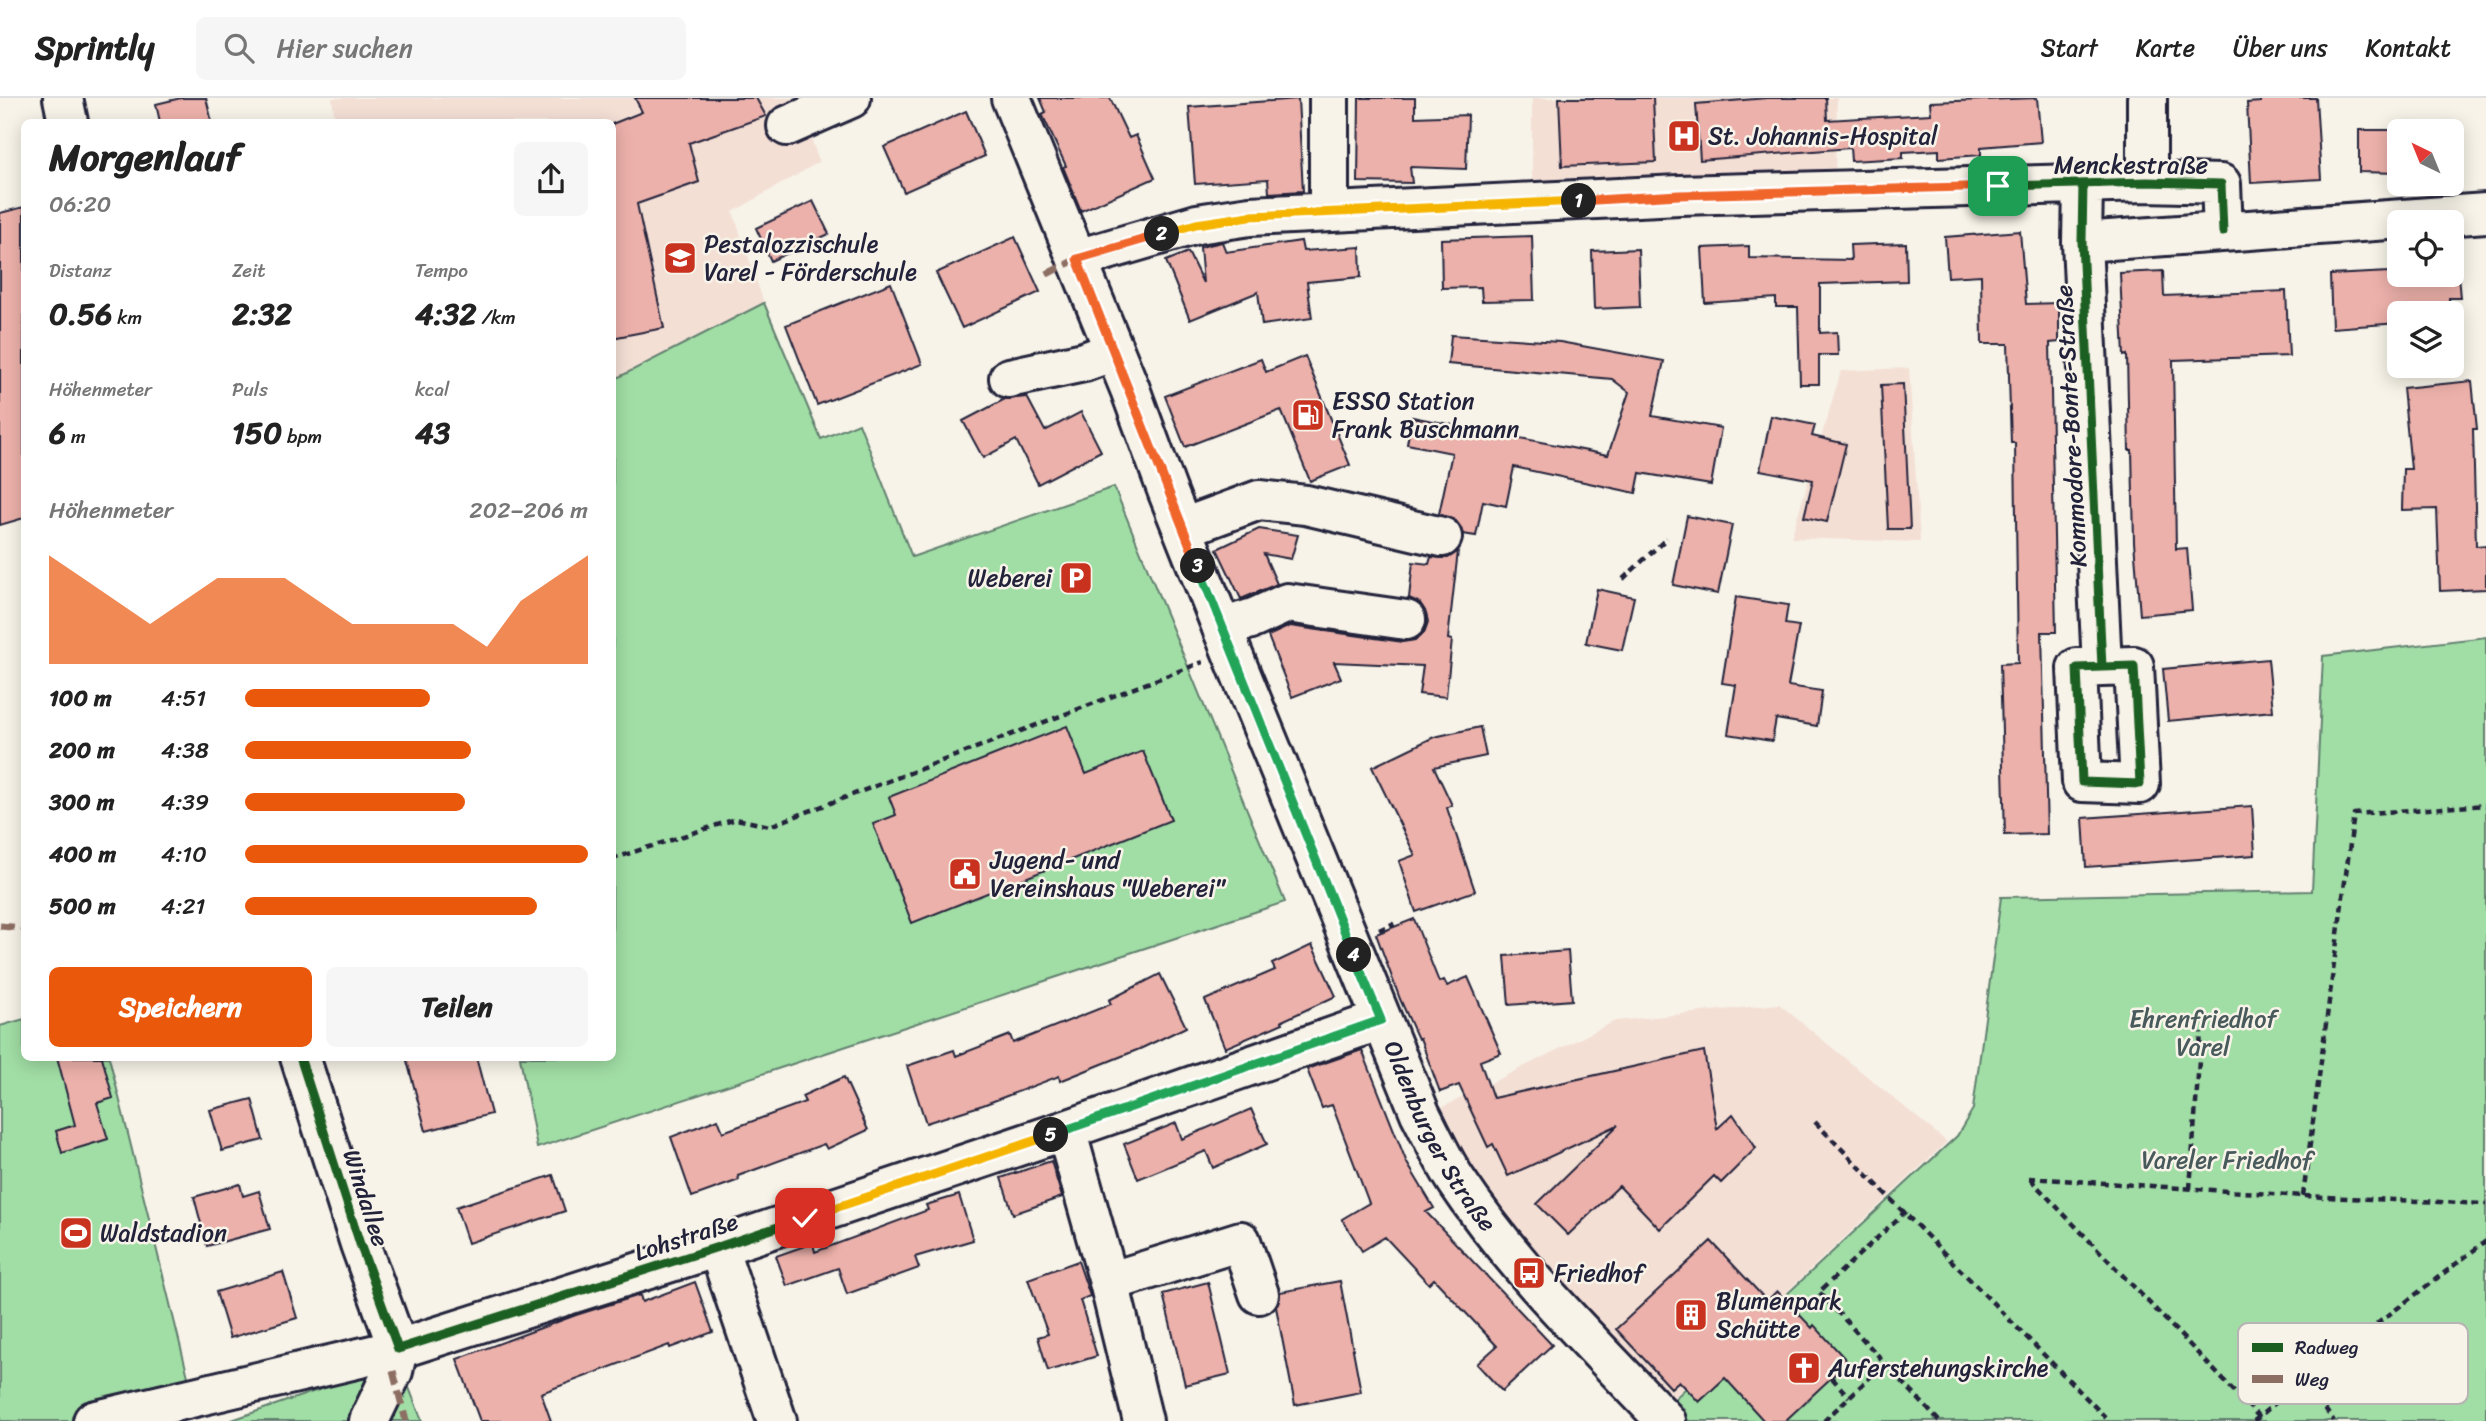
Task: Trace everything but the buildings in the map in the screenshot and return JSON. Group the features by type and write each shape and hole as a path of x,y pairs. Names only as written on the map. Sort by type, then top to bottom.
{"street":[{"path":"64,98 68,119"},
{"path":"787,126 851,98"},
{"name":"Oldenburger Straße","path":"1012,98 1182,528 1215,644 1420,1113 1458,1182 1529,1273 1665,1421"},
{"path":"1329,98 1329,212"},
{"path":"2147,98 2147,182"},
{"name":"Menckestraße","path":"1077,259 1196,224 1250,216 1679,195 2147,182 2221,184 2223,232"},
{"name":"Kommodore-Bonte-Straße","path":"2083,184 2082,242 2102,667"},
{"path":"2082,242 2486,213"},
{"path":"1009,377 1084,362 1114,351"},
{"path":"1182,528 1259,500 1306,505 1442,537"},
{"path":"1215,644 1254,618 1287,603 1406,620"},
{"name":"Lohstraße","path":"93,1421 397,1349 718,1247 1381,1020"},
{"name":"Windallee","path":"301,1061 397,1349"},
{"path":"1066,1130 1109,1282 1143,1421"},
{"path":"1109,1282 1241,1241 1259,1294"},
{"path":"718,1247 777,1421"},
{"path":"369,1421 393,1371 397,1349"}],"path":[{"path":"1623,579 1667,538"},
{"path":"616,858 736,819 770,826 1215,644"},
{"path":"2303,1196 2354,814 2486,805"},
{"path":"2190,1189 2202,1032"},
{"path":"1815,1122 1867,1177 1906,1211 2109,1421"},
{"path":"2238,1396 2029,1178 2303,1196 2486,1204"},
{"path":"1906,1211 1819,1292 1939,1421"},
{"path":"2378,1323 2486,1241"},
{"path":"1824,1421 1885,1363"},
{"path":"1832,1378 1849,1397"},
{"path":"2246,1404 2260,1419"},
{"path":"2253,1421 2260,1419 2277,1404"},
{"path":"2321,1404 2334,1421"}],"shaded area":[{"name":"Pestalozzischule Varel - Förderschule","path":"332,98 798,98 819,162 733,212 764,303 616,378 616,119 335,119"},
{"name":"St. Johannis-Hospital","path":"1532,98 1837,98 1835,173 1532,189"},
{"path":"1909,368 1920,542 1791,538 1841,371"},
{"path":"1779,1004 1947,1142 1663,1407 1483,1186 1433,1112 1615,1021"}],"green space":[{"path":"764,303 821,439 859,423 912,557 1114,487 1285,902 537,1148 521,1061 616,1061 616,378"},
{"name":"Vareler Friedhof","path":"2486,637 2486,1421 1689,1421 1671,1402 1957,1136 1973,1109 2001,897 2312,891 2323,656"},
{"name":"Waldstadion","path":"21,1020 21,1061 110,1061 196,1409 163,1421 0,1421 0,1026"},
{"path":"399,1362 422,1421 229,1421"}],"marked path":[{"path":"1047,274 1077,259"},
{"path":"0,926 21,928"},
{"path":"393,1371 406,1421"}],"cycle path":[{"path":"1077,259 1197,224 1250,216 1679,195 2147,182 2221,184 2223,232"},
{"path":"2083,184 2082,242 2102,667 2077,668 2082,782 2140,784 2134,666 2102,667"},
{"path":"398,1349 718,1247 1381,1020"},
{"path":"301,1061 360,1244 398,1349"}],"place":[{"name":"St. Johannis-Hospital","path":"1684,136"},
{"name":"Pestalozzischule Varel - Förderschule","path":"680,258"},
{"name":"ESSO Station Frank Buschmann","path":"1308,415"},
{"name":"Weberei","path":"1076,578"},
{"name":"Jugend- und Vereinshaus \"Weberei\"","path":"965,874"},
{"name":"Waldstadion","path":"76,1233"},
{"name":"Friedhof","path":"1529,1273"},
{"name":"Blumenpark Schütte","path":"1691,1315"},
{"name":"Auferstehungskirche","path":"1804,1368"}],"route":[{"path":"805,1218 1381,1020 1222,628 1077,259 1196,224 1250,216 1679,195 1998,186"}],"park label":[{"name":"Ehrenfriedhof Varel","path":"2203,1033"}]}
